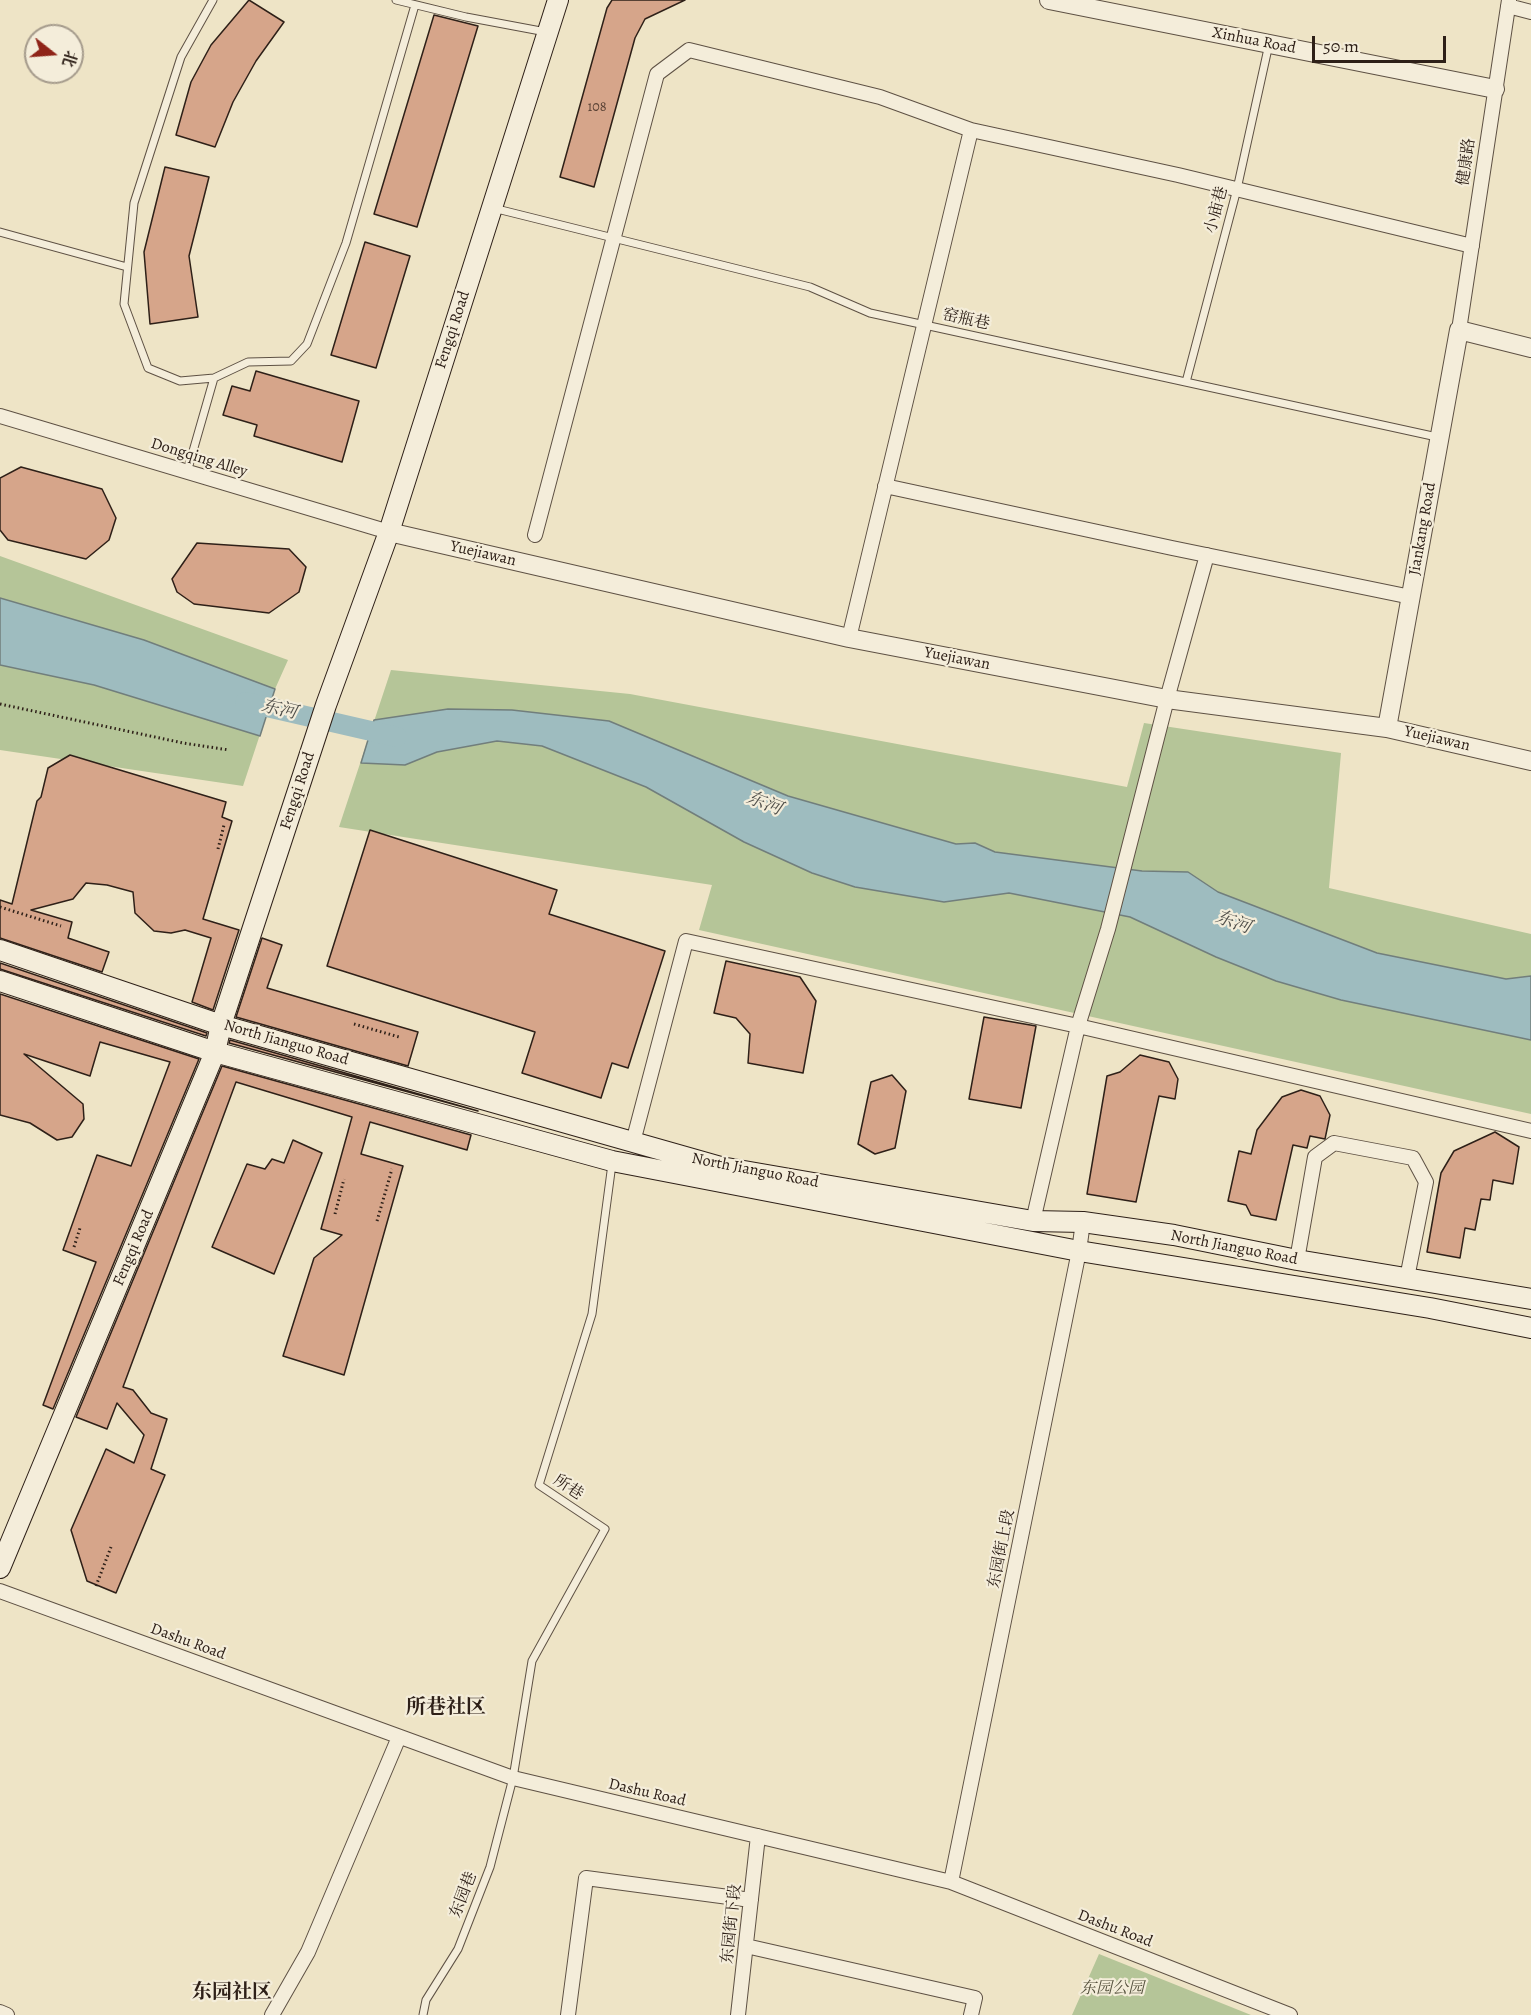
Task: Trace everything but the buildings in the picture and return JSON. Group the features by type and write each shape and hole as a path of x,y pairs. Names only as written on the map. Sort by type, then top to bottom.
{"main road":[{"name":"Fengqi Road","path":"0,1568 215,1052 221,1025 326,705 389,532 558,0"},
{"name":"North Jianguo Road","path":"0,950 221,1025 721,1167 1033,1221 1083,1222 1174,1235 1298,1260 1531,1299"},
{"name":"North Jianguo Road","path":"0,981 215,1052 612,1161 1078,1251 1430,1308 1531,1328"}],"street":[{"name":"Xinhua Road","path":"1049,0 1495,89"},
{"path":"1508,3 1531,12"},
{"name":"健康路","path":"1460,330 1508,3"},
{"path":"535,535 657,74 689,50 880,97 971,130 1237,189 1472,246"},
{"path":"849,638 971,130"},
{"path":"1460,330 1531,348"},
{"name":"Jiankang Road","path":"1387,728 1460,330"},
{"name":"Dongqing Alley","path":"0,416 389,532"},
{"path":"885,486 1411,597"},
{"name":"Yuejiawan","path":"389,532 849,638 1167,699 1387,728 1531,761"},
{"path":"1033,1221 1078,1026 1108,929 1167,699 1207,555"},
{"path":"633,1142 686,941 1078,1026 1531,1131"},
{"path":"1298,1260 1315,1158 1334,1143 1413,1158 1426,1182 1407,1278"},
{"name":"东园街上段","path":"951,1882 1083,1222"},
{"name":"Dashu Road","path":"0,1591 513,1778 951,1882 1290,2015"},
{"path":"272,2015 308,1952 399,1737"},
{"name":"东园街下段","path":"738,2015 758,1836"},
{"path":"568,2015 586,1878 751,1900"},
{"path":"746,1946 975,1998 971,2015"},
{"path":"0,2012 7,2015"}],"lane":[{"path":"396,0 466,17 548,32"},
{"path":"210,1 181,57 134,203 124,304 148,368 180,381 214,378 248,362 291,361 308,344 346,243 415,4"},
{"name":"小庙巷","path":"1186,382 1237,189 1269,44"},
{"name":"窑瓶巷","path":"492,208 810,287 870,313 1440,437"},
{"path":"0,232 127,267"},
{"path":"187,472 214,378"},
{"name":"所巷","path":"513,1778 532,1660 605,1529 539,1485 592,1314 612,1161"},
{"name":"东园巷","path":"423,2015 426,2000 458,1949 490,1867 513,1778"}],"path":[{"path":"0,704 183,743 229,750"},
{"path":"218,849 224,825"},
{"path":"0,907 61,926"},
{"path":"354,1024 399,1037"},
{"path":"377,1221 392,1169"},
{"path":"335,1214 344,1179"},
{"path":"74,1247 80,1228"},
{"path":"96,1586 111,1547"}],"green space":[{"path":"0,556 288,660 275,689 243,786 0,750"},
{"path":"391,670 630,694 1127,787 1144,723 1341,753 1329,888 1531,934 1531,1114 699,930 712,885 339,827"},
{"name":"东园公园","path":"1099,1954 1251,2015 1072,2015"}],"water":[{"path":"0,598 144,640 275,689 260,736 94,685 0,665"},
{"path":"448,709 512,710 609,721 788,796 956,844 975,843 995,852 1142,871 1188,872 1218,892 1377,953 1506,979 1531,976 1531,1040 1341,1000 1276,981 1216,957 1130,917 1009,893 944,902 855,887 812,873 744,842 646,787 542,746 497,741 437,752 405,765 361,763 374,720"}],"waterway":[{"name":"东河","path":"245,702 397,737"}],"district":[{"name":"所巷社区","path":"446,1708"},
{"name":"东园社区","path":"232,1993"}]}
